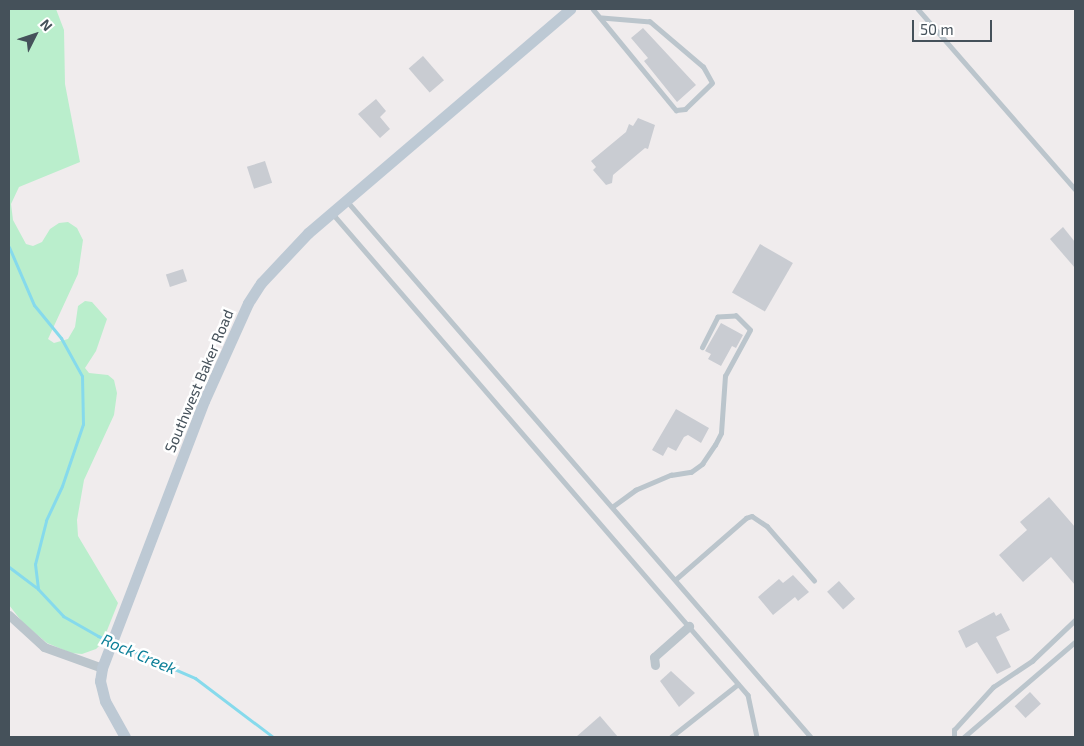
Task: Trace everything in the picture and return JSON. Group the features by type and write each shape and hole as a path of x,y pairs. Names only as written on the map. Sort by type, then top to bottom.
{"main road":[{"name":"Southwest Baker Road","path":"125,737 102,694 102,668 236,325 261,283 332,212 570,9"}],"street":[{"path":"9,615 44,647 102,668"},
{"path":"655,666 654,657 689,626"}],"lane":[{"path":"593,9 676,110 685,109 712,83 703,67 650,22 602,18"},
{"path":"918,9 1075,189"},
{"path":"1067,180 1075,182"},
{"path":"346,200 811,737"},
{"path":"332,212 748,695 757,737"},
{"path":"612,507 635,490 671,475 691,472 702,464 715,445 720,433 725,376 750,330 736,316 718,317 703,346"},
{"path":"675,580 746,518 752,516 767,526 814,580"},
{"path":"954,737 954,730 993,687 1032,660 1075,620"},
{"path":"964,737 1075,642"},
{"path":"671,737 738,684"}],"green space":[{"path":"9,9 56,9 64,30 65,84 80,162 19,187 11,204 13,220 26,244 33,246 42,242 50,229 59,223 68,222 77,228 83,240 78,274 48,339 54,343 68,339 75,327 78,306 85,301 92,302 107,319 96,351 85,368 89,373 108,375 114,380 117,393 114,415 84,480 77,520 78,536 118,603 102,643 96,649 82,654 71,653 47,643 23,623 9,605"}],"building":[{"path":"643,28 696,85 677,102 644,61 648,58 631,38"},
{"path":"423,56 444,80 430,93 409,68"},
{"path":"376,99 386,111 380,117 390,129 380,138 358,114"},
{"path":"638,118 655,125 648,149 645,148 613,175 612,183 606,185 593,170 596,167 591,161 626,132 629,124 633,126"},
{"path":"265,161 272,183 254,189 247,167"},
{"path":"1063,227 1075,242 1075,268 1050,239"},
{"path":"760,244 793,263 765,311 732,292"},
{"path":"183,269 187,281 170,287 166,275"},
{"path":"721,323 743,335 736,348 732,346 721,366 708,359 711,354 705,351"},
{"path":"676,409 709,428 701,443 688,435 684,437 676,451 668,447 663,456 652,450"},
{"path":"1049,497 1075,527 1075,585 1051,557 1023,582 999,555 1027,530 1020,522"},
{"path":"793,575 809,592 798,601 795,597 773,615 758,597 779,579 783,583"},
{"path":"839,581 855,599 843,610 827,592"},
{"path":"994,612 996,616 1001,613 1010,630 996,637 1011,667 997,674 977,642 966,648 958,631"},
{"path":"671,671 695,693 679,707 660,681"},
{"path":"1030,692 1041,704 1026,718 1015,706"},
{"path":"600,716 618,737 576,737"}],"waterway":[{"path":"9,247 34,305 61,338 82,376 83,424 62,486 46,521 35,564 38,589"},
{"name":"Rock Creek","path":"9,567 38,589 63,616 98,636 195,678 273,737"}]}
